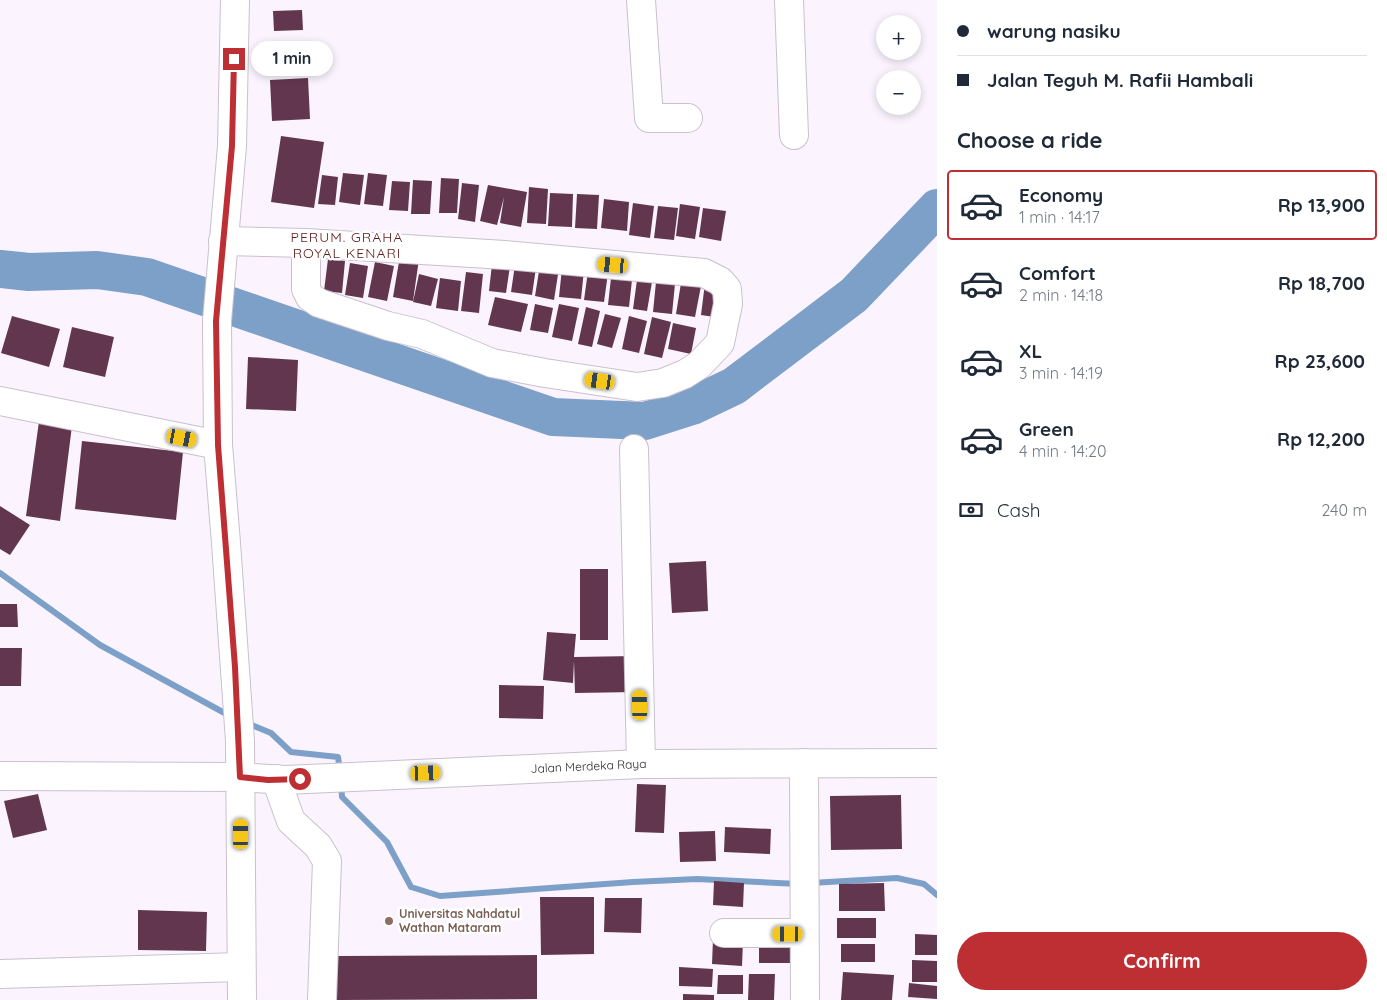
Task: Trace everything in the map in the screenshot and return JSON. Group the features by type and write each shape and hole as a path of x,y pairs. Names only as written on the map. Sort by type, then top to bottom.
{"street":[{"path":"235,0 232,146 216,321 218,445 240,741 242,1000"},
{"path":"641,0 649,118 688,118"},
{"path":"789,0 794,134"},
{"path":"222,248 306,243 505,254 704,273 713,276 725,284 728,304 720,342 699,365 673,380 637,386 628,385 492,363 422,334 388,326 319,303 310,297 306,289 306,243"},
{"path":"0,401 218,445"},
{"path":"634,449 641,764"},
{"path":"804,763 805,1000"},
{"name":"Jalan Merdeka Raya","path":"0,776 240,777 280,780 641,764 937,763"},
{"path":"280,780 291,821 318,846 327,861 322,1000"},
{"path":"724,934 804,934"},
{"path":"0,974 241,968"}],"building":[{"path":"302,10 303,30 274,31 273,11"},
{"path":"308,78 310,119 272,121 270,80"},
{"path":"281,136 324,142 314,208 271,202"},
{"path":"343,173 364,175 360,205 339,202"},
{"path":"368,173 387,175 383,206 364,204"},
{"path":"322,175 338,177 335,205 318,204"},
{"path":"441,178 459,179 457,213 439,213"},
{"path":"413,180 432,181 430,214 411,214"},
{"path":"392,181 410,182 408,211 389,210"},
{"path":"462,183 479,185 475,222 458,219"},
{"path":"488,185 527,192 521,227 500,223 504,197 497,225 480,221"},
{"path":"529,187 548,189 546,224 527,223"},
{"path":"550,193 573,194 572,227 548,226"},
{"path":"577,194 599,195 597,229 575,228"},
{"path":"604,199 629,202 627,231 601,228"},
{"path":"633,203 654,206 650,238 629,235"},
{"path":"680,204 700,207 695,239 676,236"},
{"path":"658,206 678,208 674,240 654,238"},
{"path":"703,208 726,211 721,241 699,237"},
{"path":"400,256 419,259 413,301 393,297"},
{"path":"516,258 537,261 532,295 511,292"},
{"path":"328,259 345,261 342,293 324,291"},
{"path":"375,262 394,266 387,301 368,297"},
{"path":"350,263 368,266 363,298 345,295"},
{"path":"492,264 510,266 506,293 489,291"},
{"path":"540,265 559,268 554,300 535,296"},
{"path":"562,268 584,270 581,299 559,297"},
{"path":"588,271 608,273 604,302 584,300"},
{"path":"466,272 483,274 479,313 461,311"},
{"path":"419,274 438,279 431,306 413,302"},
{"path":"440,278 461,281 458,311 436,308"},
{"path":"611,278 632,280 629,307 608,305"},
{"path":"637,280 652,282 647,311 633,309"},
{"path":"656,282 675,284 672,314 653,312"},
{"path":"681,283 701,286 695,317 676,314"},
{"path":"705,283 725,285 721,318 701,315"},
{"path":"495,297 528,304 521,332 488,325"},
{"path":"535,304 553,308 548,333 530,330"},
{"path":"559,304 579,308 572,341 552,337"},
{"path":"586,307 600,311 592,347 578,344"},
{"path":"605,314 621,318 612,348 597,344"},
{"path":"12,316 60,329 49,367 1,353"},
{"path":"629,316 647,321 639,353 622,349"},
{"path":"652,317 671,322 662,358 644,354"},
{"path":"673,323 696,328 691,354 668,349"},
{"path":"72,327 114,337 105,377 63,367"},
{"path":"248,357 298,360 296,411 246,409"},
{"path":"40,414 73,418 60,521 26,516"},
{"path":"82,441 183,452 176,520 75,509"},
{"path":"0,506 30,525 10,555 0,549"},
{"path":"706,561 708,611 672,613 669,563"},
{"path":"580,569 608,569 608,640 580,640"},
{"path":"0,604 17,604 18,627 0,627"},
{"path":"547,632 576,634 574,657 635,656 636,692 575,693 574,661 573,683 543,680"},
{"path":"0,648 22,648 21,686 0,686"},
{"path":"499,685 544,686 543,719 499,718"},
{"path":"637,784 666,785 664,833 635,832"},
{"path":"38,794 47,830 13,838 4,801"},
{"path":"901,795 902,849 831,850 830,796"},
{"path":"725,827 771,829 770,854 724,852"},
{"path":"715,831 716,861 680,862 679,832"},
{"path":"714,881 744,883 743,907 713,905"},
{"path":"884,883 885,911 839,911 839,884"},
{"path":"540,897 594,897 594,954 541,955"},
{"path":"605,898 642,898 641,933 604,932"},
{"path":"138,910 207,912 206,951 138,950"},
{"path":"837,918 876,918 876,938 837,938"},
{"path":"915,934 937,935 937,955 915,955"},
{"path":"759,937 792,938 791,963 759,963"},
{"path":"713,939 743,941 742,966 712,964"},
{"path":"841,944 875,944 875,962 841,962"},
{"path":"537,955 537,999 337,1000 337,956"},
{"path":"912,960 937,961 937,982 912,982"},
{"path":"679,967 713,969 712,987 679,986"},
{"path":"843,972 894,975 892,1000 841,1000"},
{"path":"749,974 775,974 774,1000 748,1000"},
{"path":"718,975 743,975 743,994 717,994"},
{"path":"909,983 937,986 937,999 908,997"},
{"path":"683,994 714,995 714,1000 683,1000"}],"waterway":[{"path":"0,269 29,272 97,270 147,277 553,417 645,421 692,406 734,386 854,295 937,208"},
{"path":"0,573 100,645 230,716"},
{"path":"247,723 271,733 291,752 338,757 340,771"},
{"path":"341,783 342,797 387,842 411,887 440,896 697,879 798,884"},
{"path":"811,883 897,878 924,884 937,895"}],"place":[{"name":"Universitas Nahdatul Wathan Mataram","path":"389,921"}],"district":[{"name":"PERUM. GRAHA ROYAL KENARI","path":"347,246"}],"route":[{"path":"234,59 232,146 216,321 218,445 240,741 240,777 268,780 300,779"}]}
